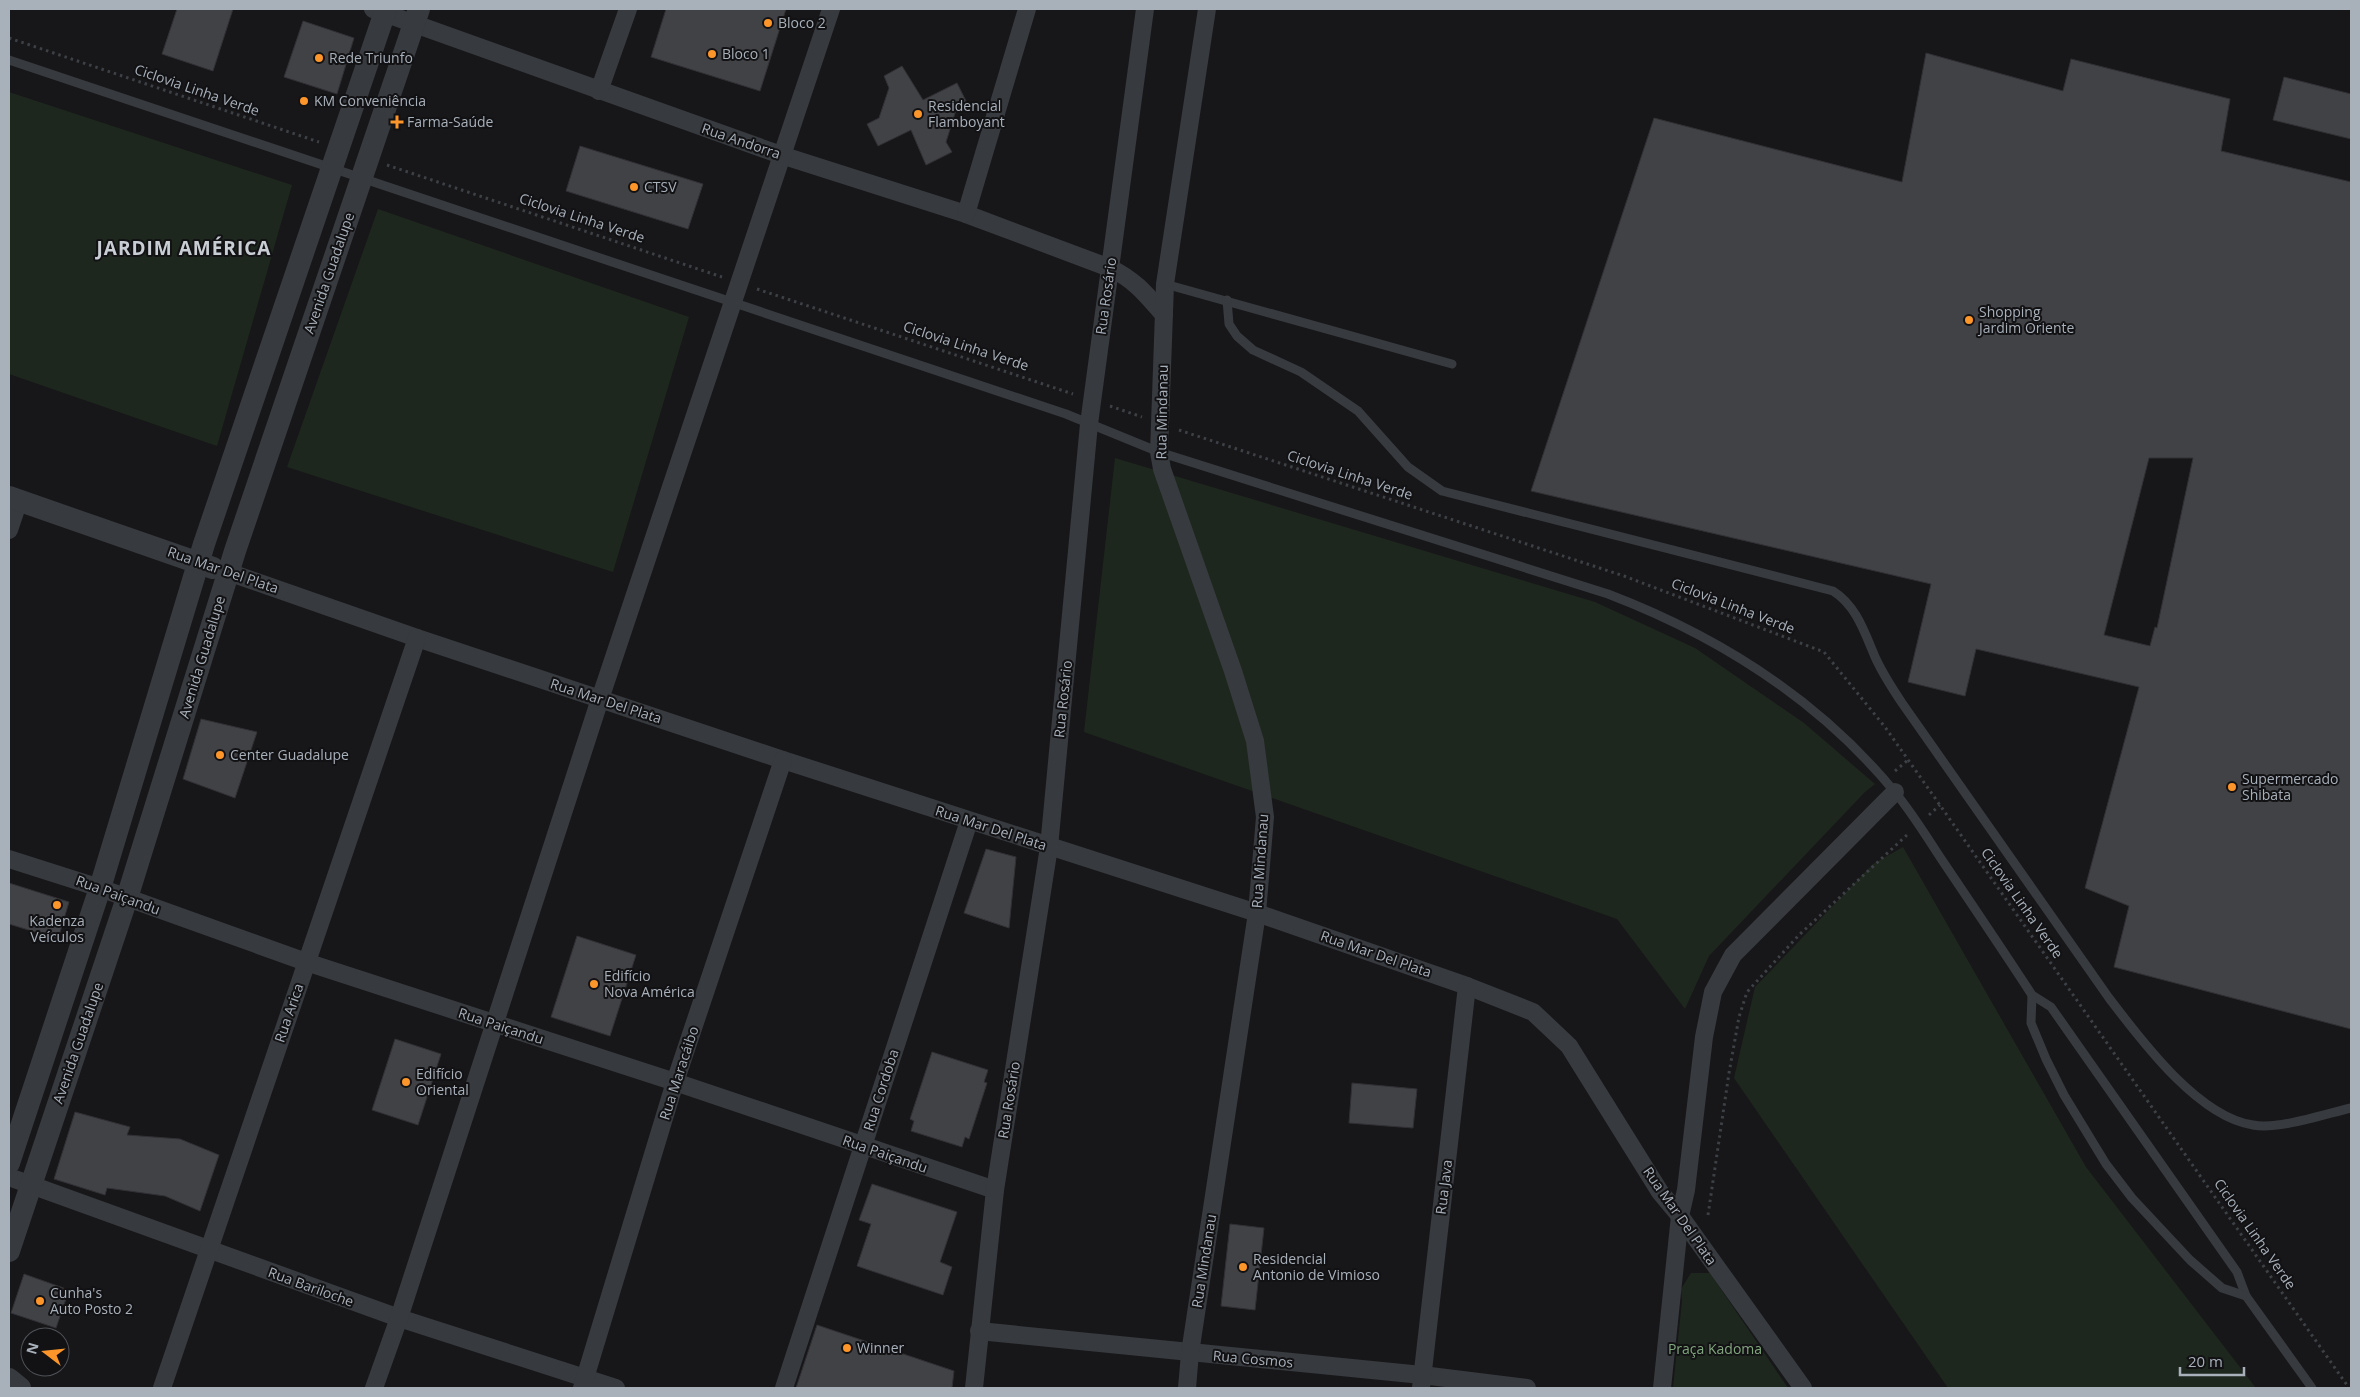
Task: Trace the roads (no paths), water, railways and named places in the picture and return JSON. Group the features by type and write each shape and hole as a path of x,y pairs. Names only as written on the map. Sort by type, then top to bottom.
{"street":[{"path":"599,91 628,9"},
{"path":"374,1388 399,1318 600,699 780,155 831,9"},
{"path":"966,214 1027,9"},
{"name":"Rua Rosário","path":"974,1388 995,1190 1048,847 1092,400 1145,9"},
{"name":"Rua Mindanau","path":"1187,1388 1190,1353 1257,913 1265,817 1255,741 1233,671 1162,469 1159,452 1165,284 1208,9"},
{"name":"Rua Andorra","path":"381,10 417,16 599,91 780,155 966,214 1110,268 1128,277 1164,315"},
{"name":"Avenida Guadalupe","path":"9,1163 100,888 204,544 335,158 381,10"},
{"name":"Avenida Guadalupe","path":"9,1251 127,898 228,572 417,16"},
{"path":"9,530 14,499"},
{"name":"Rua Mar Del Plata","path":"14,499 416,638 1048,847 1257,913 1467,986 1533,1012 1569,1046 1660,1192 1680,1216 1803,1388"},
{"name":"Rua Arica","path":"162,1388 416,638"},
{"name":"Rua Maracáibo","path":"584,1383 675,1082 783,760"},
{"path":"1662,1388 1680,1216 1686,1190 1704,1037 1714,992 1733,955 1895,792"},
{"name":"Rua Cordoba","path":"784,1388 970,820"},
{"name":"Rua Paiçandu","path":"9,858 100,888 306,962 675,1082 995,1190"},
{"name":"Rua Java","path":"1421,1381 1467,986"},
{"name":"Rua Bariloche","path":"9,1178 584,1383 616,1388"},
{"name":"Rua Cosmos","path":"979,1331 1190,1353 1421,1381 1527,1388"},
{"path":"9,1379 20,1388"}],"lane":[{"path":"9,60 365,168 732,301 1066,414 1159,452 1608,594 1681,624 1734,653 1784,687 1847,741 1895,792 2032,995 2051,1007 2238,1272 2246,1296 2312,1388"},
{"path":"1165,284 1452,364"},
{"path":"1226,300 1228,324 1237,336 1253,350 1301,372 1358,411 1412,471 1442,491 1832,591 1845,598 1867,636 1888,683 2120,1012 2141,1040 2175,1076 2212,1108 2233,1119 2253,1126 2270,1126 2351,1108"},
{"path":"2032,995 2031,1023 2046,1060 2064,1095 2106,1164 2138,1205 2190,1260 2222,1288 2246,1296"}],"place":[{"name":"Bloco 2","path":"768,23"},
{"name":"Bloco 1","path":"712,54"},
{"name":"Rede Triunfo","path":"319,58"},
{"name":"KM Conveniência","path":"304,101"},
{"name":"Residencial Flamboyant","path":"918,114"},
{"name":"Farma-Saúde","path":"397,122"},
{"name":"CTSV","path":"634,187"},
{"name":"Shopping Jardim Oriente","path":"1969,320"},
{"name":"Center Guadalupe","path":"220,755"},
{"name":"Supermercado Shibata","path":"2232,787"},
{"name":"Kadenza Veículos","path":"57,905"},
{"name":"Edifício Nova América","path":"594,984"},
{"name":"Edifício Oriental","path":"406,1082"},
{"name":"Residencial Antonio de Vimioso","path":"1243,1267"},
{"name":"Cunha's Auto Posto 2","path":"40,1301"},
{"name":"Winner","path":"847,1348"}],"district":[{"name":"JARDIM AMÉRICA","path":"184,248"}],"park label":[{"name":"Praça Kadoma","path":"1715,1349"}]}
